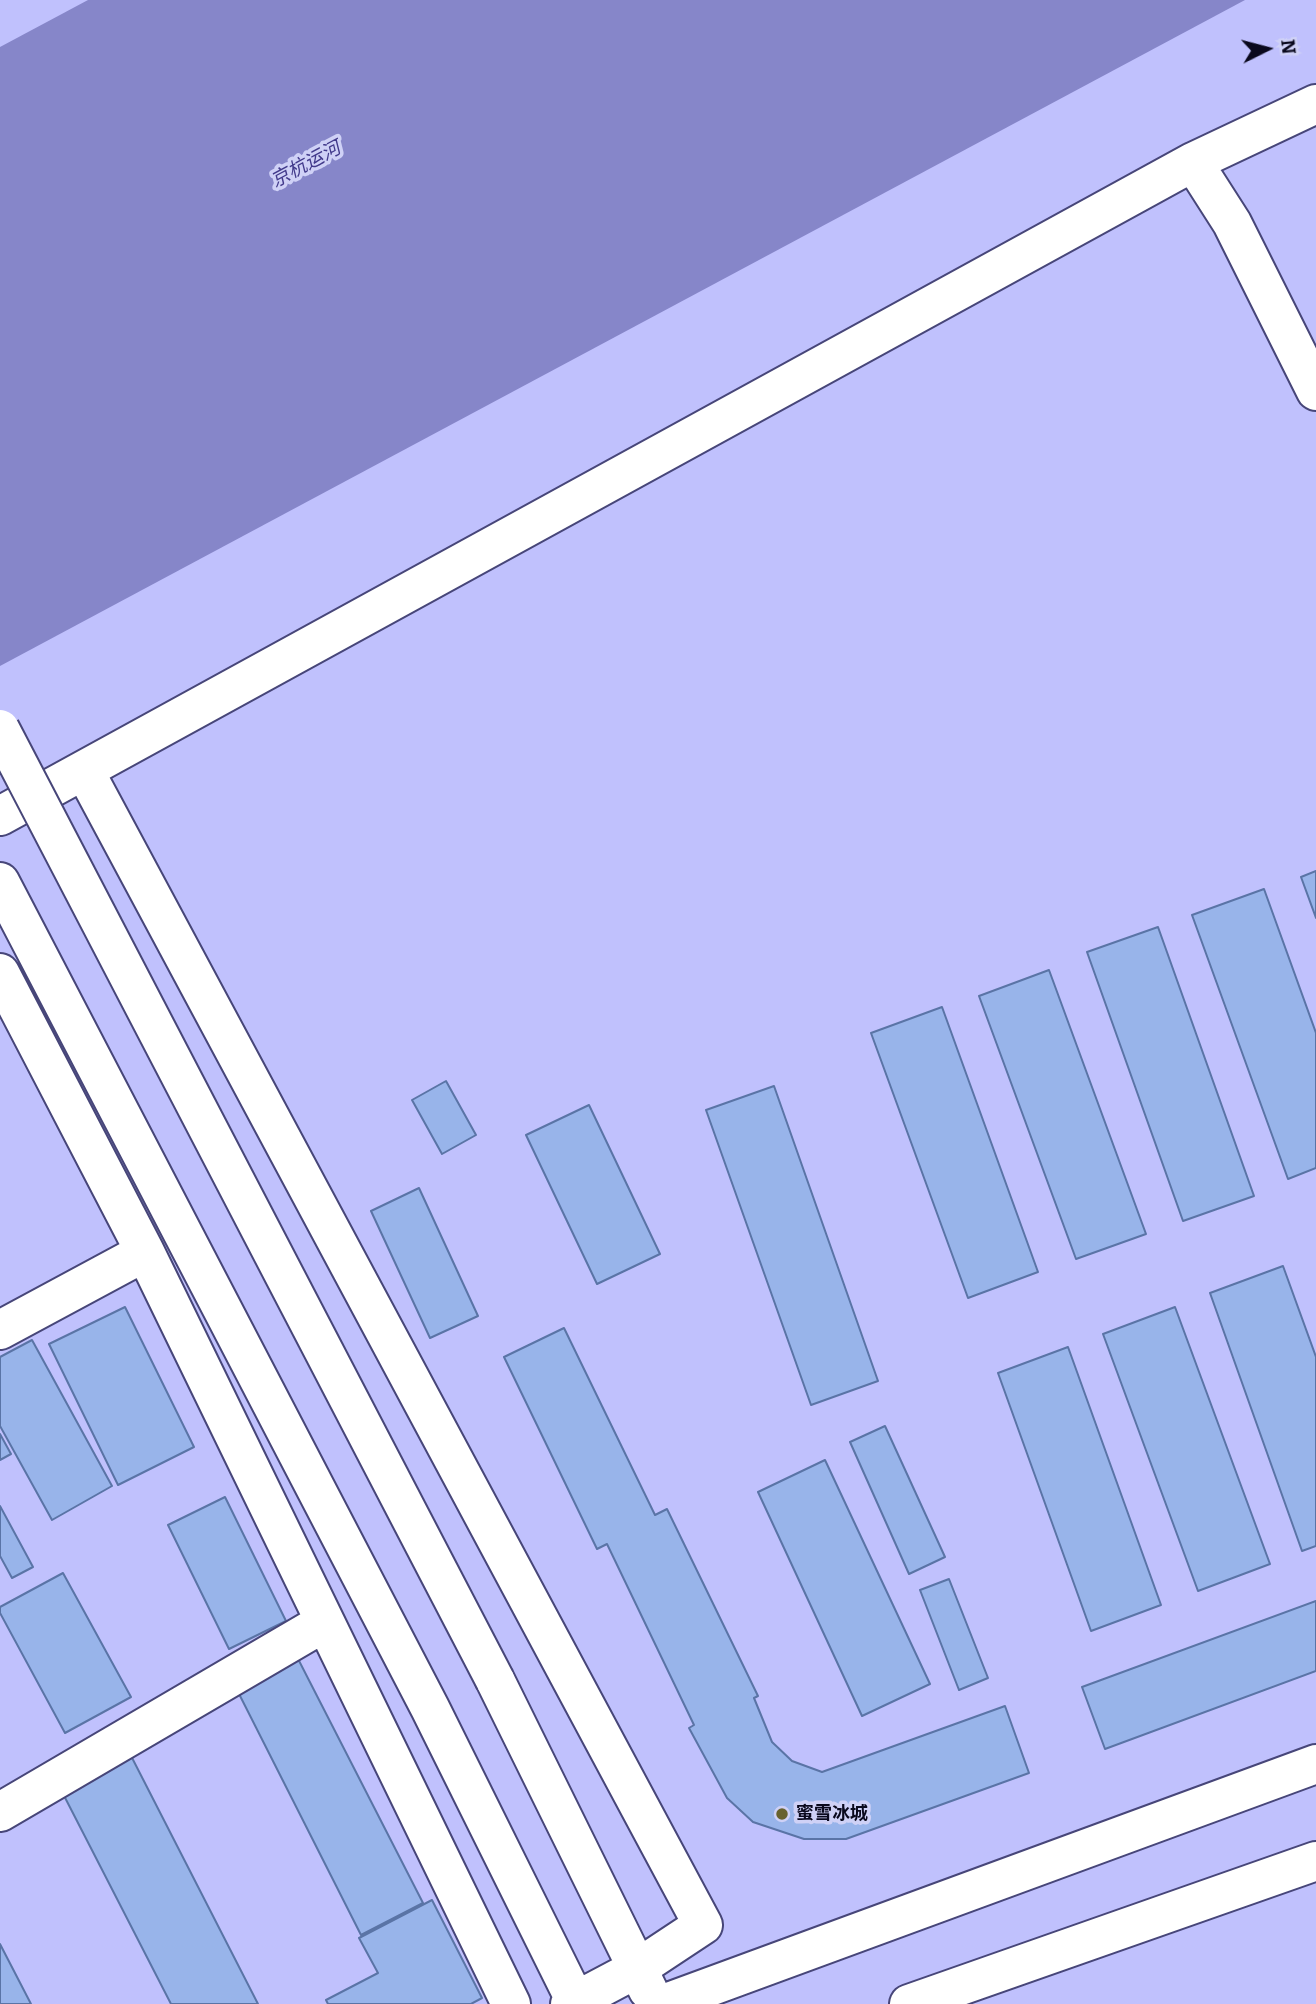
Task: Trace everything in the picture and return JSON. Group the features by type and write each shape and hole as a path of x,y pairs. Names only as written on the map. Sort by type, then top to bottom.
{"street":[{"path":"0,816 1193,162 1316,104"},
{"path":"1193,162 1233,223 1316,391"},
{"path":"0,729 495,1680 655,2004"},
{"path":"0,883 430,1708 574,2003 638,1968 703,1925 84,770"},
{"path":"0,973 145,1252 511,2004"},
{"path":"0,1330 145,1252"},
{"path":"0,1812 325,1622"},
{"path":"663,2004 1316,1764"},
{"path":"909,2004 1316,1861"}],"water":[{"name":"京杭运河","path":"88,0 1245,0 0,666 0,47"}],"building":[{"path":"1316,871 1316,918 1301,877"},
{"path":"1264,889 1316,1033 1316,1168 1288,1179 1192,915"},
{"path":"1158,927 1254,1196 1183,1221 1087,952"},
{"path":"1049,970 1146,1234 1076,1259 979,996"},
{"path":"942,1007 1038,1272 968,1298 871,1033"},
{"path":"446,1081 476,1135 442,1154 412,1100"},
{"path":"774,1086 878,1381 811,1405 706,1110"},
{"path":"589,1105 660,1254 597,1284 526,1135"},
{"path":"419,1188 478,1316 430,1338 371,1211"},
{"path":"1283,1266 1316,1357 1316,1546 1302,1551 1210,1293"},
{"path":"125,1307 194,1447 118,1485 49,1344"},
{"path":"1175,1307 1270,1564 1198,1591 1103,1334"},
{"path":"564,1328 655,1515 667,1509 758,1696 754,1698 772,1742 792,1761 822,1772 1005,1706 1029,1773 846,1839 804,1839 753,1822 727,1798 689,1728 694,1725 607,1544 597,1549 504,1357"},
{"path":"32,1340 112,1486 52,1520 0,1426 0,1357"},
{"path":"1068,1347 1161,1605 1091,1631 998,1373"},
{"path":"885,1426 945,1557 909,1574 850,1442"},
{"path":"0,1434 11,1454 0,1460"},
{"path":"825,1460 930,1684 862,1716 758,1492"},
{"path":"225,1497 286,1621 229,1649 168,1525"},
{"path":"0,1506 33,1567 12,1578 0,1556"},
{"path":"63,1573 131,1697 65,1733 0,1613 0,1607"},
{"path":"949,1579 988,1678 959,1690 920,1590"},
{"path":"1316,1601 1316,1671 1105,1749 1082,1687"},
{"path":"294,1651 423,1903 361,1935 233,1682"},
{"path":"127,1748 258,2004 171,2004 58,1784"},
{"path":"432,1900 482,1998 471,2004 328,2004 326,2000 378,1973 359,1938"},
{"path":"0,1944 31,2004 0,2004"}],"place":[{"name":"蜜雪冰城","path":"782,1814"}]}
